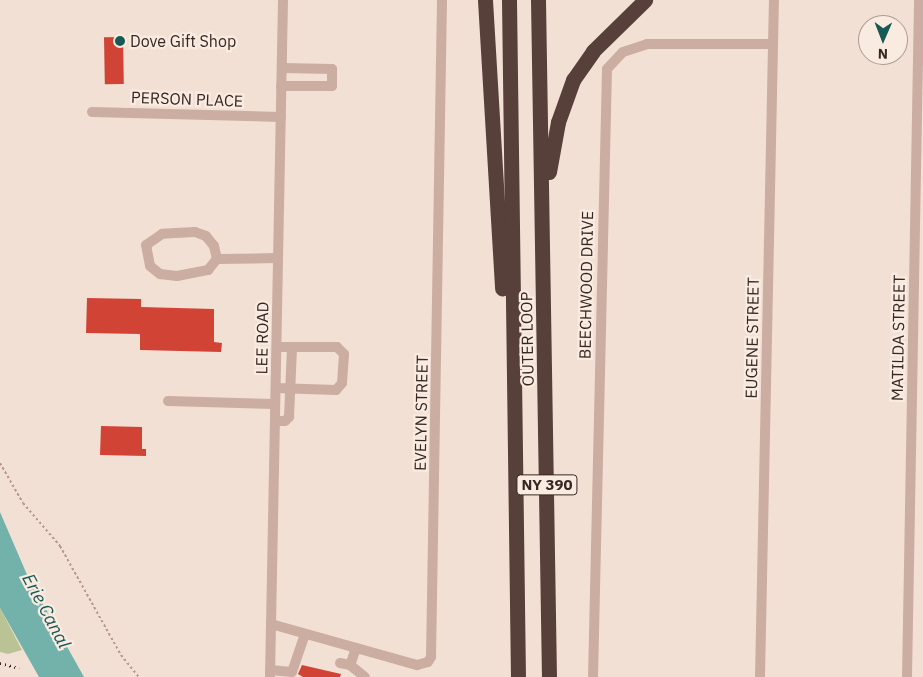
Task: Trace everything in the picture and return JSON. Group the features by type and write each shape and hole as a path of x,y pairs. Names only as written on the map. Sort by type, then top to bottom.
{"highway":[{"path":"485,0 502,294 511,331"},
{"name":"OUTER LOOP","path":"510,0 511,331 518,677"},
{"name":"OUTER LOOP","path":"538,0 549,677"},
{"path":"544,293 551,156 562,106 574,80 592,52 645,0"}],"street":[{"name":"LEE ROAD","path":"270,674 283,0"},
{"name":"EVELYN STREET","path":"271,624 417,665 428,662 432,651 442,0"},
{"name":"EUGENE STREET","path":"760,677 774,0"},
{"name":"MATILDA STREET","path":"907,677 920,0"},
{"name":"BEECHWOOD DRIVE","path":"593,677 607,69 623,52 647,44 773,44"},
{"path":"281,86 332,86 332,70 282,68"},
{"name":"PERSON PLACE","path":"92,112 281,117"},
{"path":"194,232 206,236 214,246 217,258 208,270 194,275 160,274 150,266 146,245 162,234 194,232"},
{"path":"217,258 278,258"},
{"path":"276,347 338,347 344,354 341,388 276,388"},
{"path":"275,420 288,420 292,347"},
{"path":"168,400 275,404"},
{"path":"270,674 292,674 305,634"},
{"path":"356,648 345,664 365,677"}],"path":[{"path":"0,462 24,503 60,546 121,655 139,677"}],"green space":[{"path":"0,608 22,650 8,654 0,652"}],"water":[{"name":"Erie Canal","path":"0,512 28,577 84,677 39,677 0,608"}],"building":[{"path":"104,37 123,37 124,84 105,84"},
{"path":"87,298 141,299 141,307 214,309 214,342 222,343 221,352 140,350 140,334 86,333"},
{"path":"101,426 142,427 142,449 146,449 146,456 100,455"},
{"path":"302,665 341,674 340,677 303,677 298,674"}],"railway":[{"path":"0,663 19,668"}],"place":[{"name":"Dove Gift Shop","path":"120,41"}]}
